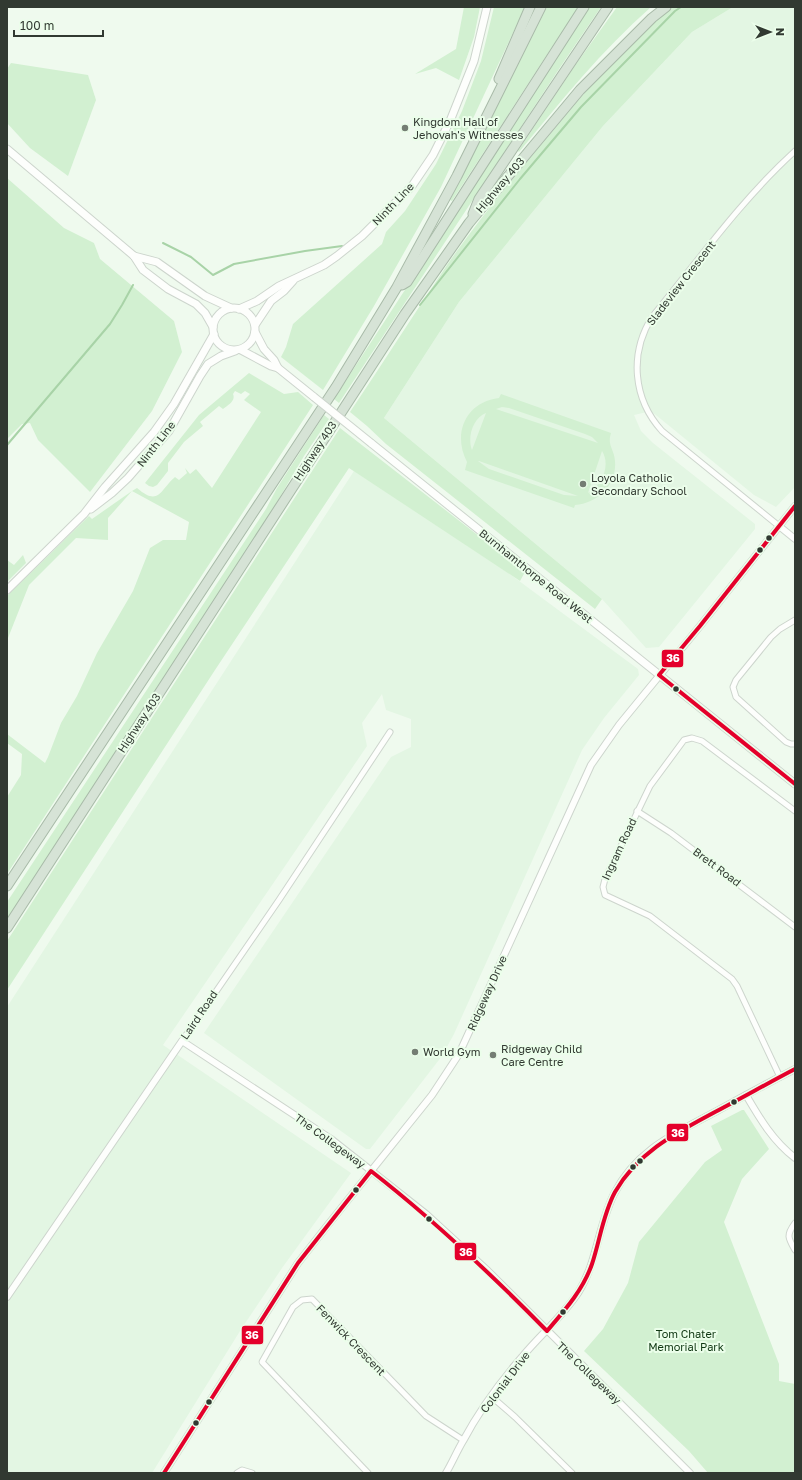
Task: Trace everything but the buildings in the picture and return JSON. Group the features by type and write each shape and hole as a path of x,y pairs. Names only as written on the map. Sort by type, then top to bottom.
{"highway":[{"path":"483,125 490,100 530,7"},
{"name":"Highway 403","path":"7,886 336,387 397,287 432,224 483,125 541,7"},
{"path":"397,287 407,282 584,7"},
{"path":"469,223 479,199 608,7"},
{"name":"Highway 403","path":"7,928 400,320 469,223 580,90 652,18 666,7"}],"main road":[{"name":"Ninth Line","path":"240,309 257,302 279,286 295,280 338,256 362,236 412,186 433,154 458,101 474,61 487,7"},
{"path":"7,150 134,256 143,270 168,289 196,304 205,313 217,341 222,346 228,350 238,350 251,343 255,328 250,314 240,309 231,308 205,296 157,262 134,256"},
{"name":"Ninth Line","path":"255,328 272,301 295,280"},
{"path":"213,331 215,320 224,310 231,308"},
{"name":"Burnhamthorpe Road West","path":"255,328 264,349 274,360 278,368"},
{"name":"Ninth Line","path":"7,590 84,514 105,487 154,432 168,412 206,349 213,331"},
{"name":"Ninth Line","path":"84,514 112,494 169,431 208,364 221,356 238,350"},
{"name":"Burnhamthorpe Road West","path":"238,350 278,368 795,784"}],"street":[{"name":"Sladeview Crescent","path":"779,526 662,431 654,422 647,412 639,388 637,362 643,335 652,317 736,214 776,168 795,151"},
{"name":"Ridgeway Drive","path":"164,1473 298,1263 432,1095 459,1054 591,765 619,725 795,506"},
{"path":"779,526 795,539"},
{"path":"795,620 780,629 771,637 736,680 733,688 736,697 786,742 795,744"},
{"name":"Laird Road","path":"7,1297 279,900 390,732"},
{"name":"Ingram Road","path":"780,1076 737,986 732,980 650,916 605,895 603,887 605,878 637,811 655,778 684,740 692,738 702,741 795,811"},
{"name":"Brett Road","path":"637,811 671,833 795,926"},
{"name":"The Collegeway","path":"182,1041 326,1136 426,1214 488,1271 690,1473"},
{"name":"Colonial Drive","path":"448,1472 463,1440 492,1397 522,1357 571,1303 583,1284 592,1263 610,1203 620,1184 634,1164 665,1139 795,1068"},
{"path":"746,1095 773,1138 795,1158"},
{"path":"795,1223 789,1231 789,1239 795,1250"},
{"name":"Fenwick Crescent","path":"368,1473 262,1362 293,1307 302,1300 312,1299 426,1416 463,1440"},
{"path":"492,1397 515,1417 572,1473"},
{"path":"237,1473 242,1470 252,1473"}],"shaded area":[{"path":"733,7 795,7 795,487 776,507 754,495 651,411 634,415 641,431 653,443 755,524 755,529 659,647 646,648 602,599 384,418 459,302 603,126 692,32"},
{"path":"354,471 511,575 638,669 639,675 604,718 582,750 454,1034 442,1056 370,1149 366,1149 204,1033 391,757 411,747 411,719 386,710 382,694 362,723 367,746 163,1045 351,1173 282,1268 240,1331 152,1473 7,1473 7,1007"}],"green space":[{"path":"464,7 480,7 474,37 459,80 436,68 415,74 456,49"},
{"path":"494,7 525,7 441,187 374,306 323,390 281,357 286,347 293,324 382,244 386,232 405,211 436,164 462,111 481,61"},
{"path":"547,7 579,7 452,201 450,200"},
{"path":"589,7 601,7 339,403 334,399"},
{"path":"617,7 651,7 599,58 519,152 518,151 574,67"},
{"path":"671,7 733,7 692,32 603,126 459,302 384,418 602,599 595,609 386,444 350,412 447,265 498,197 608,66 654,21"},
{"path":"11,63 88,75 96,100 68,176 30,148 7,123 7,69"},
{"path":"7,178 64,228 94,243 100,259 174,321 182,352 152,411 90,492 38,440 30,423 22,424 7,439"},
{"path":"249,373 284,394 298,392 313,405 7,874 7,797 21,775 22,754 7,743 7,734 45,763 61,723 77,696 97,653 133,591 150,548 163,540 186,540 189,522 132,491 137,488 144,494 155,496 159,494 175,477 179,480 187,473 185,468 190,474 196,469 212,488 261,412 244,400 250,394 245,391 241,394 235,391 233,394 233,399 229,404 223,409 219,406 200,422 203,426 184,442 168,463 168,471 157,485 153,487 145,483 199,415"},
{"path":"501,394 611,433 610,444 615,461 615,470 613,478 604,491 591,501 575,505 574,508 465,470 467,462 461,440 465,421 470,412 478,406 499,398","holes":["502,407 509,408 585,434 592,437 598,443 496,409","486,413 472,450 470,439 472,428 481,415","602,451 606,462 604,474 597,485 588,493","478,461 578,496 564,495 489,469"]},
{"path":"324,415 329,419 304,456 267,519 7,920 7,902 266,509 277,488"},
{"path":"340,428 525,572 520,581 349,468 215,670 7,990 7,941"},
{"path":"132,491 108,518 108,540 76,538 29,585 8,638 7,596 89,516 92,519"},
{"path":"23,555 26,563 7,582 7,560 14,565"},
{"name":"Tom Chater Memorial Park","path":"744,1110 769,1149 742,1179 724,1222 779,1364 779,1381 795,1384 795,1473 708,1473 689,1451 584,1351 603,1329 628,1283 639,1242 705,1162 722,1150 711,1126"}],"waterway":[{"path":"420,305 520,179 581,107 675,11 681,7"},
{"path":"163,243 191,257 213,275 234,264 342,246"},
{"path":"7,445 110,324 133,285"}],"transit line":[{"name":"36","path":"795,506 700,626 659,675 795,784"},
{"name":"36","path":"164,1473 298,1263 371,1171 462,1248 547,1331 573,1299 584,1282 592,1264 611,1200 624,1178 635,1166 646,1155 672,1136 795,1069"}],"place":[{"name":"Kingdom Hall of Jehovah's Witnesses","path":"405,128"},
{"name":"Loyola Catholic Secondary School","path":"583,484"},
{"name":"World Gym","path":"415,1052"},
{"name":"Ridgeway Child Care Centre","path":"493,1055"}]}
